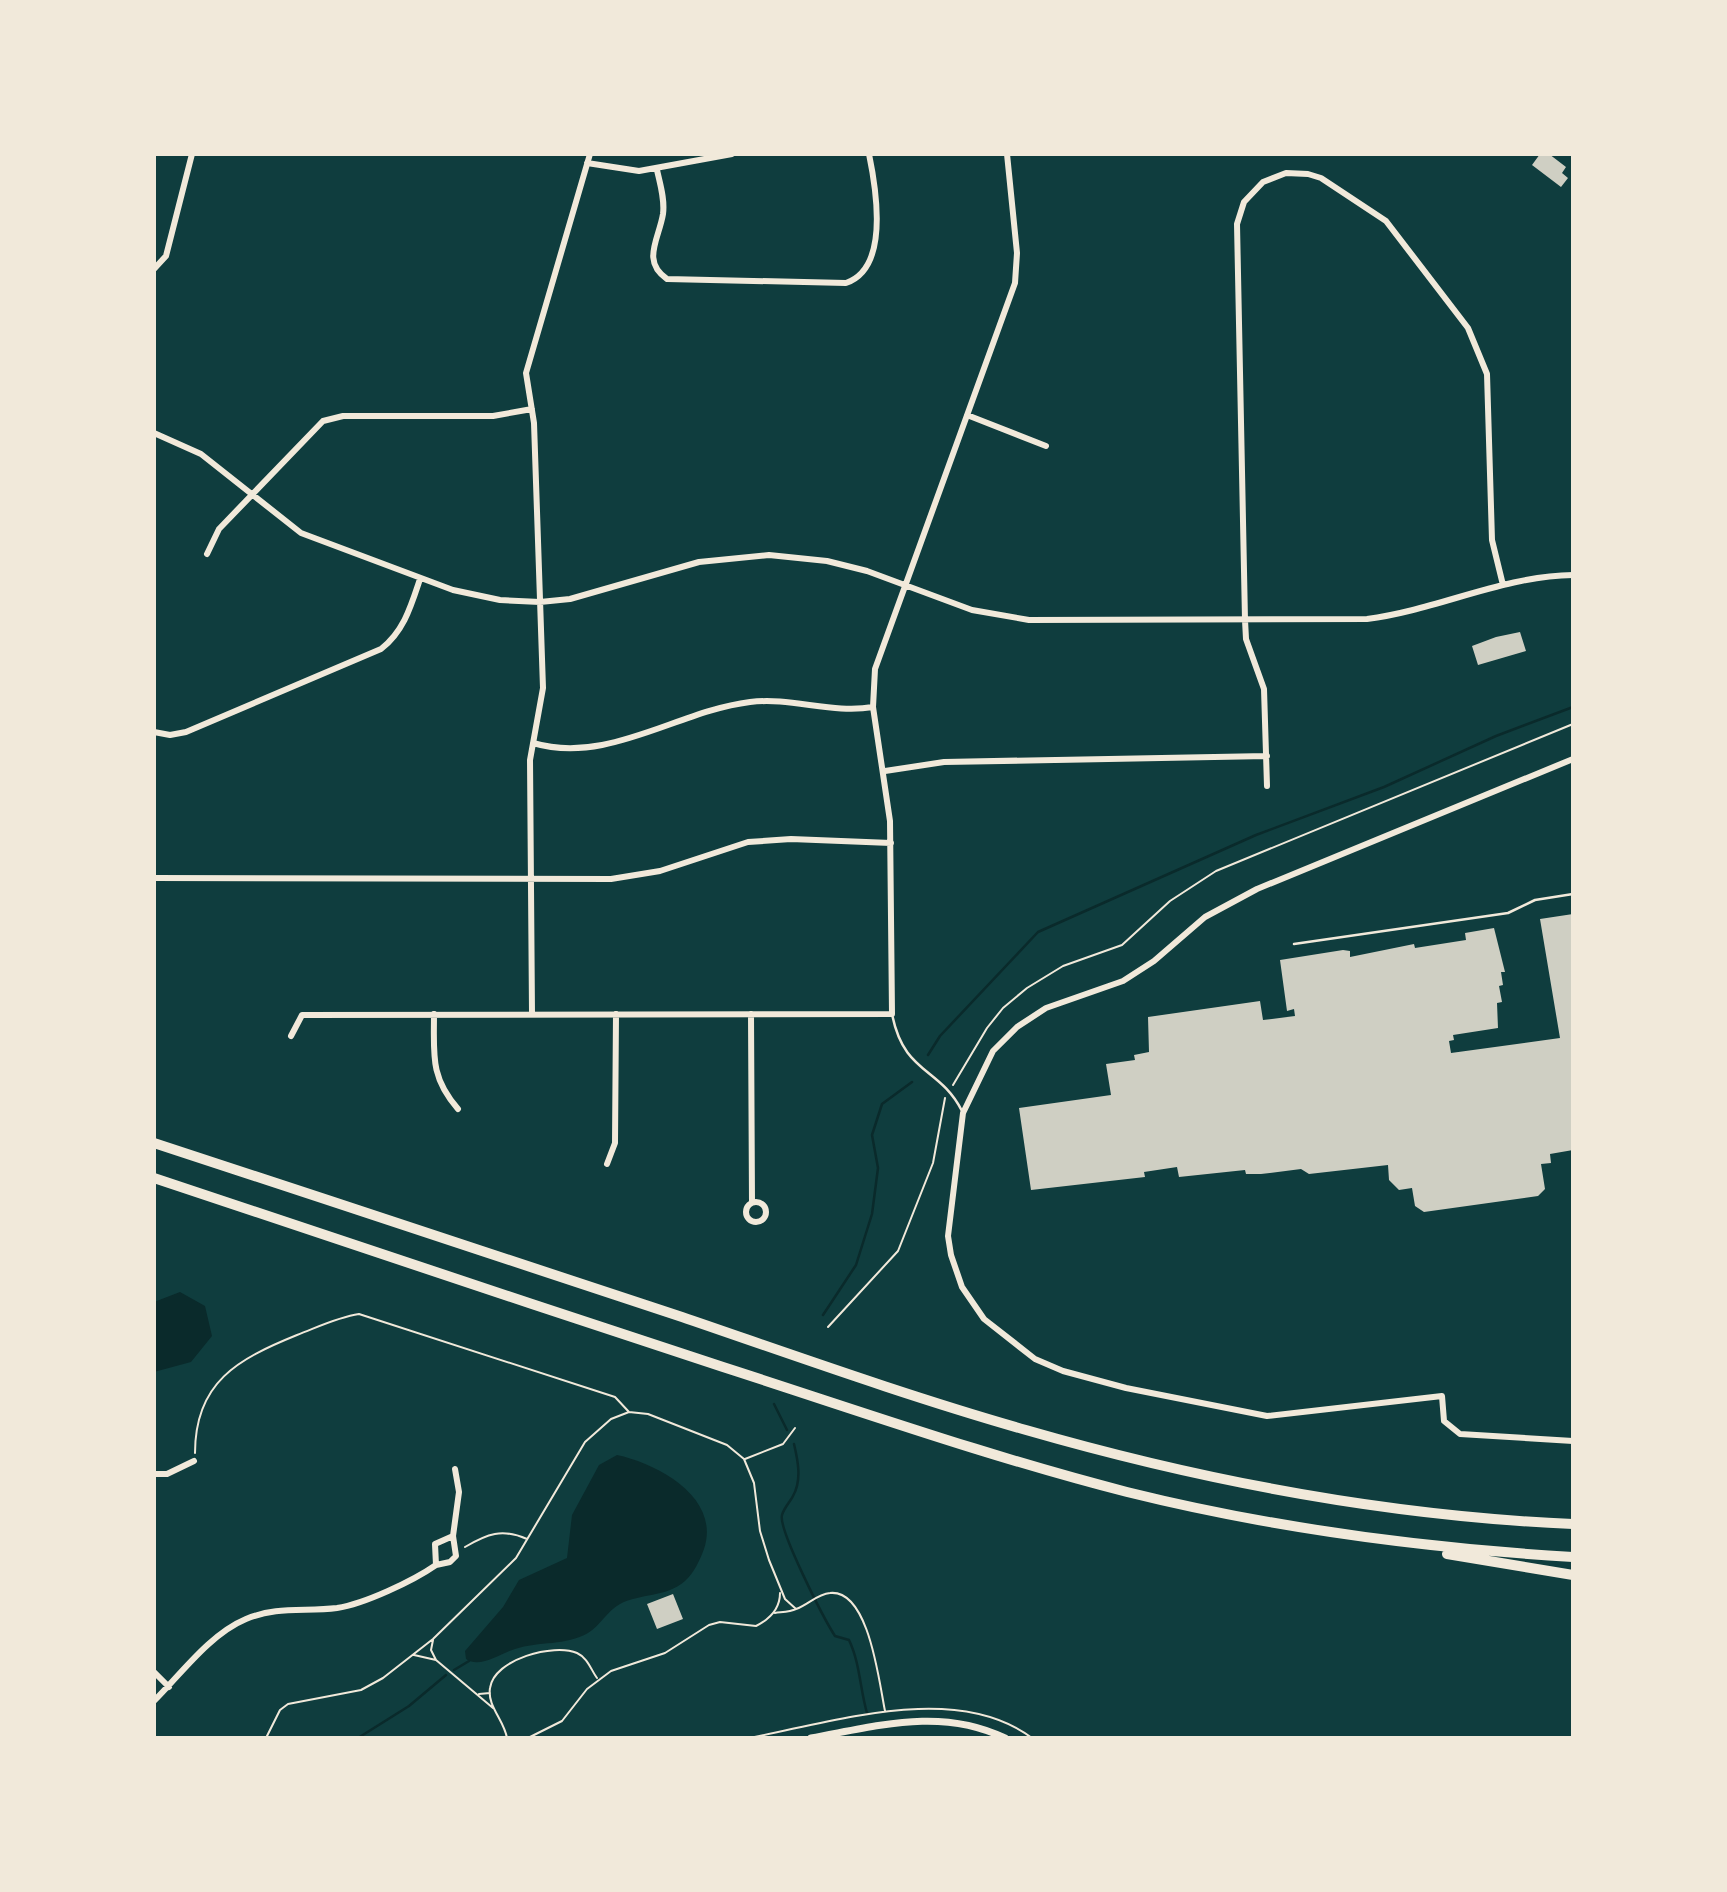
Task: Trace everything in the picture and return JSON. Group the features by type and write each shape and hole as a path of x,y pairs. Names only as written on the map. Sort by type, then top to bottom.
{"highway":[{"path":"154,1143 1024,1429 1147,1461 1241,1481 1395,1507 1573,1524"},
{"path":"154,1178 857,1411 1040,1468 1130,1492 1573,1575"},
{"path":"1479,1516 1573,1517"},
{"path":"1345,1533 1455,1548 1573,1558"}],"street":[{"path":"154,269 166,256 192,154"},
{"path":"532,1013 530,770 543,688 532,409 526,382 527,359 590,154"},
{"path":"587,163 620,171 657,170 732,154"},
{"path":"657,170 663,213 652,260 660,275 667,279 846,283 855,280 866,268 877,224 877,192 869,154"},
{"path":"291,1036 302,1015 892,1014 891,843 884,771 873,707 875,669 903,585 1015,282 1017,253 1007,154"},
{"path":"1267,786 1264,690 1246,639 1237,225 1239,213 1251,192 1263,182 1286,173 1308,174 1321,178 1386,221 1476,341 1487,374 1490,402 1492,540 1503,585"},
{"path":"207,554 219,529 251,494 314,427 334,417 493,416 532,409"},
{"path":"967,415 1046,446"},
{"path":"154,433 201,454 300,533 420,579 477,596 540,602 592,594 699,562 747,556 789,556 827,561 972,610 1029,621 1245,620 1385,617 1530,577 1573,575"},
{"path":"154,732 170,735 186,732 381,649 393,640 406,619 420,579"},
{"path":"533,743 565,750 594,748 709,710 754,702 800,703 850,710 873,707"},
{"path":"884,771 944,762 1266,756"},
{"path":"1573,759 1257,889 1205,917 1154,961 1123,981 1046,1008 1017,1027 993,1051 963,1112 948,1236 956,1274 972,1304 984,1319 1035,1359 1063,1371 1126,1388 1267,1416 1442,1396 1444,1421 1460,1434 1573,1441"},
{"path":"154,878 532,879 638,876 727,847 770,840 891,843"},
{"path":"434,1014 435,1074 443,1093 458,1109"},
{"path":"607,1164 615,1143 616,1014"},
{"path":"751,1014 752,1202"},
{"path":"154,1474 167,1474 194,1461"},
{"path":"154,1702 224,1632 244,1620 279,1610 330,1609 352,1604 453,1559 457,1549 453,1536 459,1492 456,1469"},
{"path":"436,1565 435,1544 453,1536"},
{"path":"154,1672 169,1687"},
{"path":"811,1738 928,1719 969,1724 1005,1738"}],"lane":[{"path":"1294,944 1508,913 1535,900 1573,894"},
{"path":"892,1014 896,1034 909,1057 938,1081 963,1112"}],"path":[{"path":"194,1461 195,1436 203,1407 216,1384 233,1366 272,1345 344,1317 359,1314 615,1397 629,1412"},
{"path":"266,1738 280,1710 288,1704 361,1690 433,1639 470,1600 509,1567 528,1540 585,1442 611,1419 629,1412 648,1414 727,1445 744,1459 754,1483 760,1531 780,1591 780,1602 774,1613"},
{"path":"744,1459 783,1444 795,1428"},
{"path":"457,1549 488,1534 506,1532 528,1540"},
{"path":"780,1591 796,1609"},
{"path":"528,1738 571,1713 597,1678 665,1653 709,1625 732,1622 756,1626 774,1613 796,1609 820,1596 841,1593 854,1603 873,1654 885,1712 749,1738"},
{"path":"433,1639 431,1650 436,1660 494,1709 503,1721 507,1738"},
{"path":"494,1709 490,1693 494,1674 506,1664 549,1651 578,1653 589,1663 597,1678"},
{"path":"413,1655 436,1660"},
{"path":"478,1694 490,1693"}],"water":[{"path":"180,1292 205,1306 212,1336 191,1362 154,1372 154,1302"},
{"path":"617,1455 651,1466 667,1475 695,1499 703,1514 707,1531 704,1549 691,1574 685,1581 669,1590 620,1604 592,1630 580,1637 524,1647 484,1661 472,1662 466,1659 465,1651 503,1607 519,1580 567,1558 572,1515 599,1465"}],"building":[{"path":"1540,154 1549,154 1566,167 1562,173 1568,178 1561,187 1532,165"},
{"path":"1520,632 1526,651 1478,665 1472,646"},
{"path":"1573,914 1573,1150 1550,1154 1551,1163 1541,1164 1545,1189 1538,1196 1424,1212 1415,1206 1412,1188 1399,1190 1389,1180 1388,1165 1309,1174 1301,1169 1261,1174 1246,1174 1245,1170 1179,1177 1177,1167 1144,1172 1145,1177 1031,1190 1019,1108 1111,1095 1106,1064 1135,1060 1134,1055 1149,1052 1148,1017 1260,1001 1263,1020 1295,1016 1294,1009 1287,1011 1280,960 1343,950 1350,951 1350,957 1414,944 1415,948 1466,940 1465,933 1494,928 1505,972 1501,972 1503,985 1499,986 1502,1002 1497,1003 1498,1028 1453,1035 1454,1040 1449,1041 1451,1053 1560,1038 1540,919"},
{"path":"673,1594 683,1619 657,1629 647,1604"}],"waterway":[{"path":"928,1055 940,1036 1038,932 1256,835 1384,787 1496,736 1573,707"},
{"path":"823,1315 856,1265 872,1214 878,1168 872,1135 882,1104 912,1082"},
{"path":"774,1404 787,1430"},
{"path":"794,1444 798,1484 783,1512 783,1524 803,1574 829,1626 835,1636 849,1640 867,1713"},
{"path":"454,1670 469,1661"},
{"path":"358,1738 409,1706 446,1675"}]}
